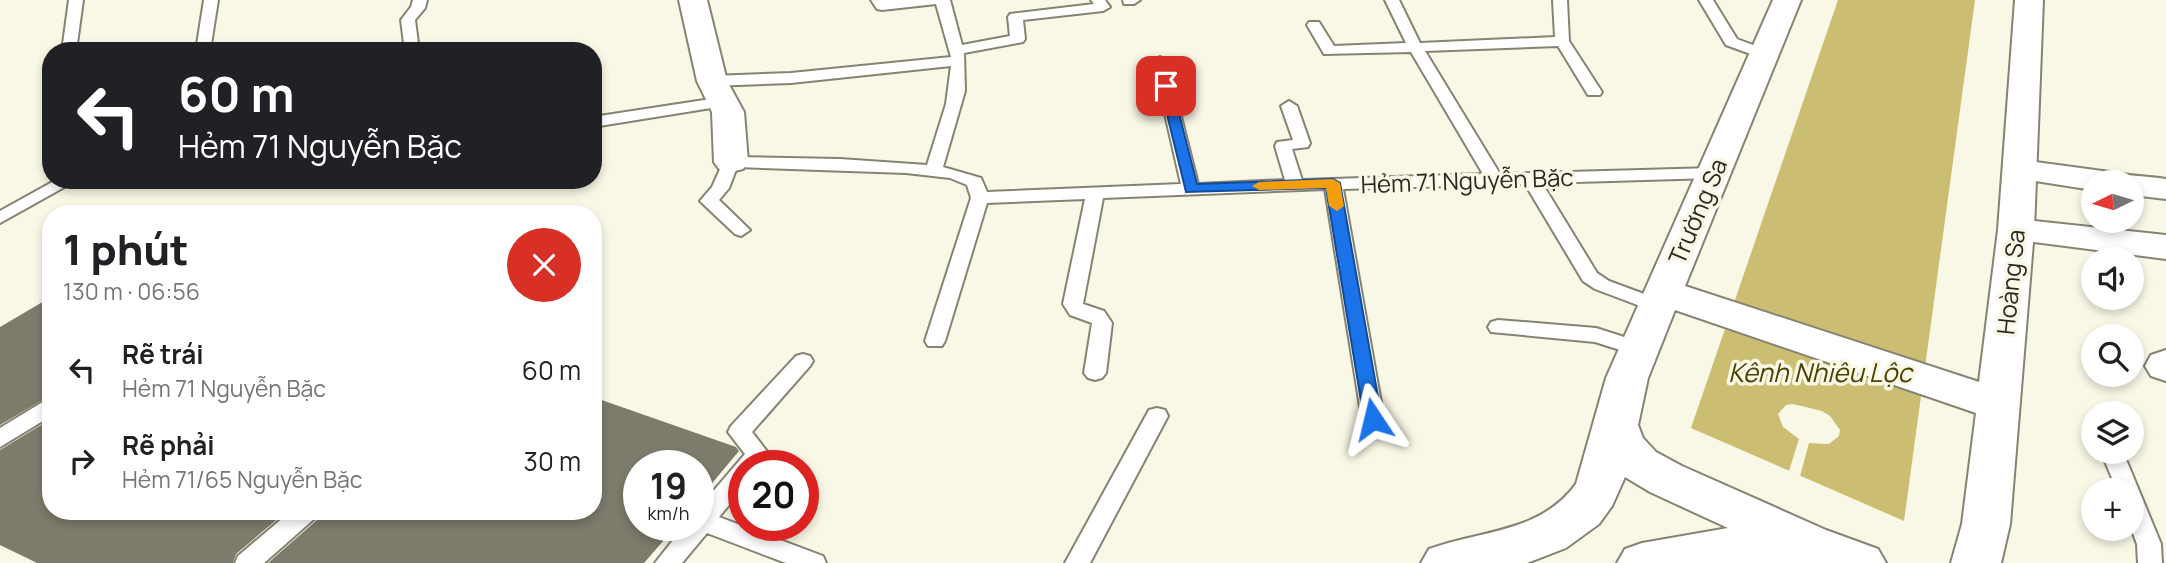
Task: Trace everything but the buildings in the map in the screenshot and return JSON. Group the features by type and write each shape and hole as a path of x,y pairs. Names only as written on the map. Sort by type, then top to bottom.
{"street":[{"path":"693,0 718,91 728,112 731,162"},
{"name":"Trường Sa","path":"1446,563 1539,539 1574,519 1595,492 1616,425 1627,377 1639,349 1672,301 1713,173 1787,0"},
{"name":"Hoàng Sa","path":"1986,561 1986,524 1996,404 2017,230 2029,0"},
{"path":"2021,170 2081,178"},
{"path":"2144,186 2166,189"},
{"path":"2017,230 2166,247"},
{"path":"1672,301 1996,404"},
{"path":"1616,425 1623,446 1651,471 1841,557"},
{"path":"1642,563 1759,543 1841,557"}],"lane":[{"path":"70,42 76,0"},
{"path":"205,42 211,0"},
{"path":"411,42 408,20 418,8 420,0"},
{"path":"878,0 882,6 934,0"},
{"path":"933,171 956,97 957,56 944,13 943,0"},
{"path":"602,120 718,91 957,56 1018,39 1015,17 1103,7 1098,0"},
{"path":"1392,0 1414,46 1494,179"},
{"path":"1560,0 1562,41 1594,92"},
{"path":"1706,0 1731,42 1764,54"},
{"path":"1314,25 1329,51 1562,41"},
{"path":"1160,61 1191,189"},
{"path":"1289,106 1302,144 1283,146 1295,184"},
{"path":"741,230 709,201 720,188 731,162 872,166 933,171 966,177 975,182 980,198 935,341"},
{"name":"Hẻm 71 Nguyễn Bặc","path":"980,198 1295,184 1713,173"},
{"path":"1530,178 1590,277 1602,285 1672,301"},
{"path":"1333,183 1373,419"},
{"path":"0,218 53,189"},
{"path":"1095,192 1073,304 1077,310 1097,316 1101,323 1095,373"},
{"path":"1499,327 1596,335 1639,349"},
{"path":"755,450 739,432 803,361"},
{"path":"0,439 42,411"},
{"path":"1077,563 1157,416"},
{"path":"714,507 728,490"},
{"path":"247,563 297,520"},
{"path":"714,526 814,563"},
{"path":"2144,530 2149,544 2150,563"},
{"path":"667,563 685,541"}],"water":[{"name":"Kênh Nhiêu Lộc","path":"1838,0 1975,0 1904,521 1691,428"}],"pier":[{"path":"1793,404 1822,411 1830,416 1840,430 1839,436 1829,444 1809,443 1800,476 1789,471 1799,439 1783,427 1778,414 1786,405"}],"slow traffic":[{"path":"1259,186 1333,183 1337,206"}],"route":[{"path":"1166,86 1191,189 1333,183 1373,419"}]}
